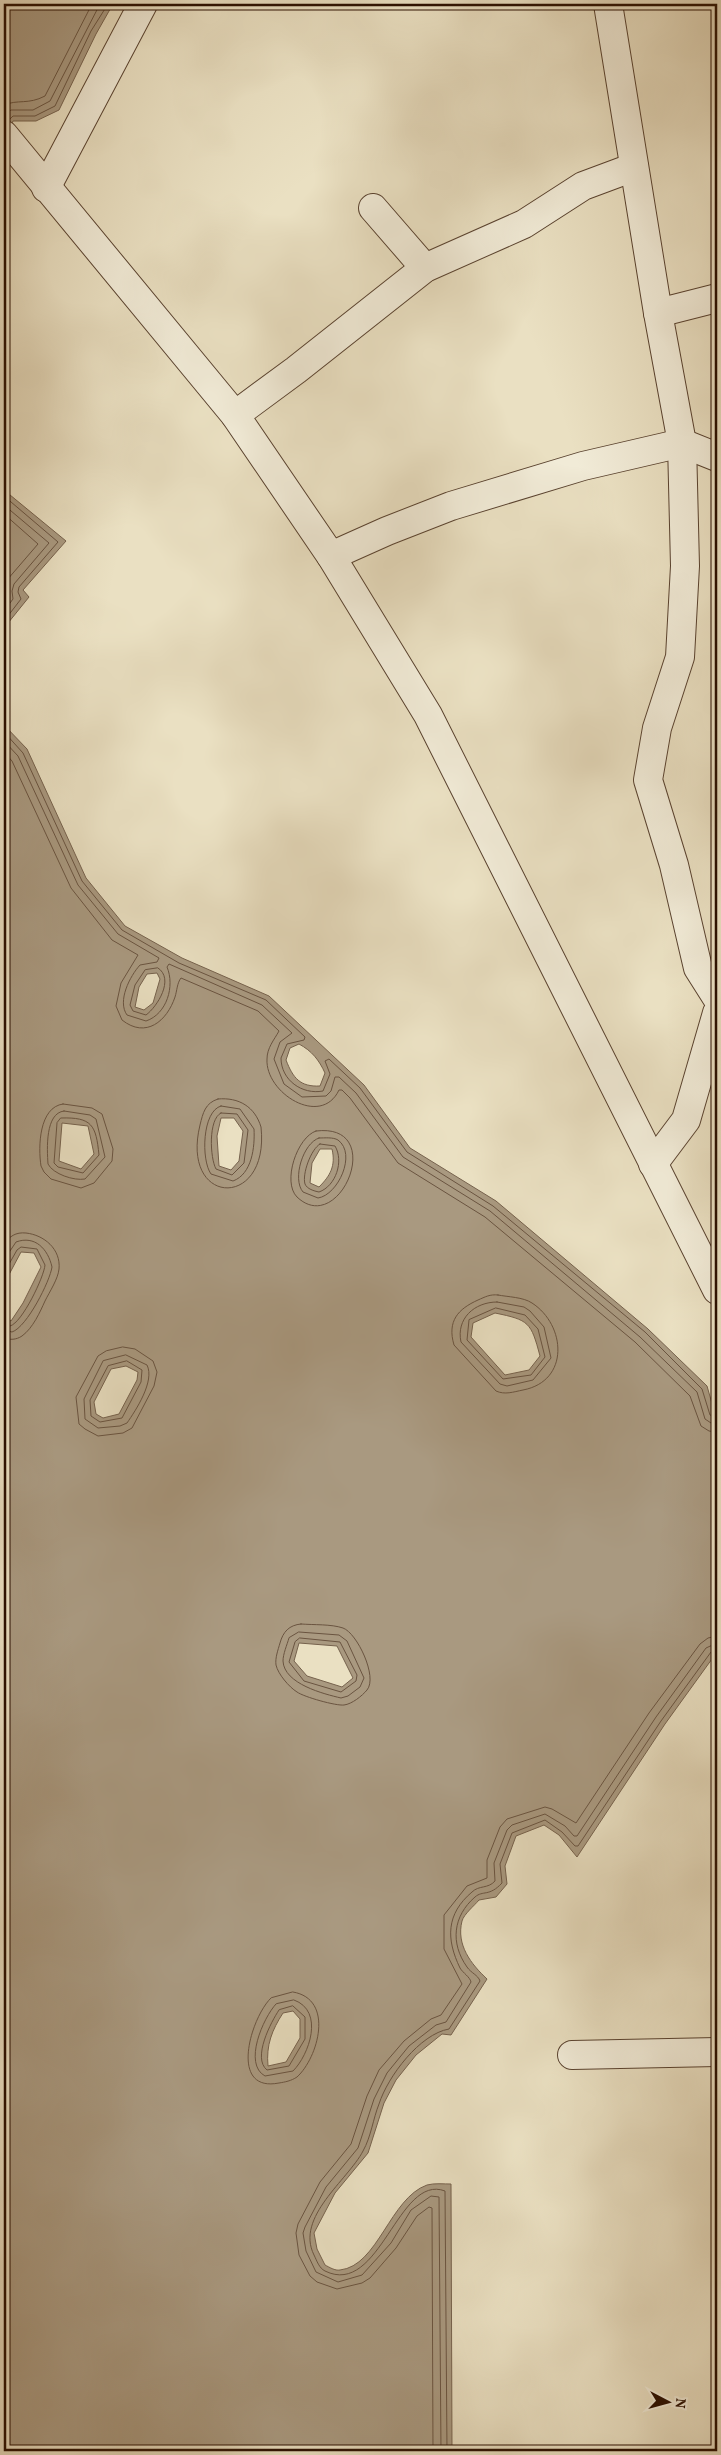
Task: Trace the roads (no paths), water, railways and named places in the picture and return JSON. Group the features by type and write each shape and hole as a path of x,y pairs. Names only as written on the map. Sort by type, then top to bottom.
{"street":[{"path":"46,188 143,4"},
{"path":"608,4 658,313 682,443 685,566 680,657 657,728 648,780 674,865 698,968 717,998"},
{"path":"11,144 235,415 331,556 428,715 653,1164 710,1259 717,1290"},
{"path":"235,415 296,370 425,268 524,224 583,186 634,167"},
{"path":"372,208 425,268"},
{"path":"658,313 717,298"},
{"path":"331,556 387,531 451,506 583,466 682,443 717,458"},
{"path":"653,1164 686,1120 717,1013"},
{"path":"572,2054 717,2052"}],"water":[{"path":"4,4 113,4 96,34 59,110 36,121 13,121 4,142"},
{"path":"4,490 66,541 23,590 29,597 4,628"},
{"path":"4,725 27,749 86,878 125,926 182,958 269,996 364,1085 410,1148 496,1201 648,1329 707,1386 717,1421 717,1652 665,1724 577,1857 559,1835 544,1825 516,1836 505,1866 507,1884 496,1897 479,1900 462,1921 461,1938 466,1953 487,1979 451,2035 442,2034 416,2055 396,2080 384,2103 368,2153 335,2193 314,2233 317,2249 325,2265 338,2270 353,2266 374,2245 403,2203 414,2192 430,2184 451,2184 452,2451 4,2451 4,1317 11,1321 23,1303 41,1267 34,1253 21,1252 4,1284","holes":["157,973 160,979 153,1003 144,1010 135,1007 139,987 147,974","299,1044 308,1050 318,1060 325,1073 320,1086 307,1085 298,1080 291,1072 286,1060 290,1048","221,1118 234,1118 243,1131 239,1161 231,1170 219,1166 217,1136","62,1123 88,1126 94,1154 81,1169 59,1161","320,1149 332,1149 333,1166 329,1175 319,1187 310,1183 312,1163","495,1313 506,1315 527,1324 534,1336 540,1356 529,1370 505,1375 471,1337 473,1323","126,1366 138,1372 137,1380 119,1414 103,1418 96,1414 94,1402 111,1369","299,1643 337,1646 353,1678 342,1687 307,1676 294,1661","293,2011 300,2019 300,2038 286,2062 268,2066 269,2044 283,2013"]}]}
